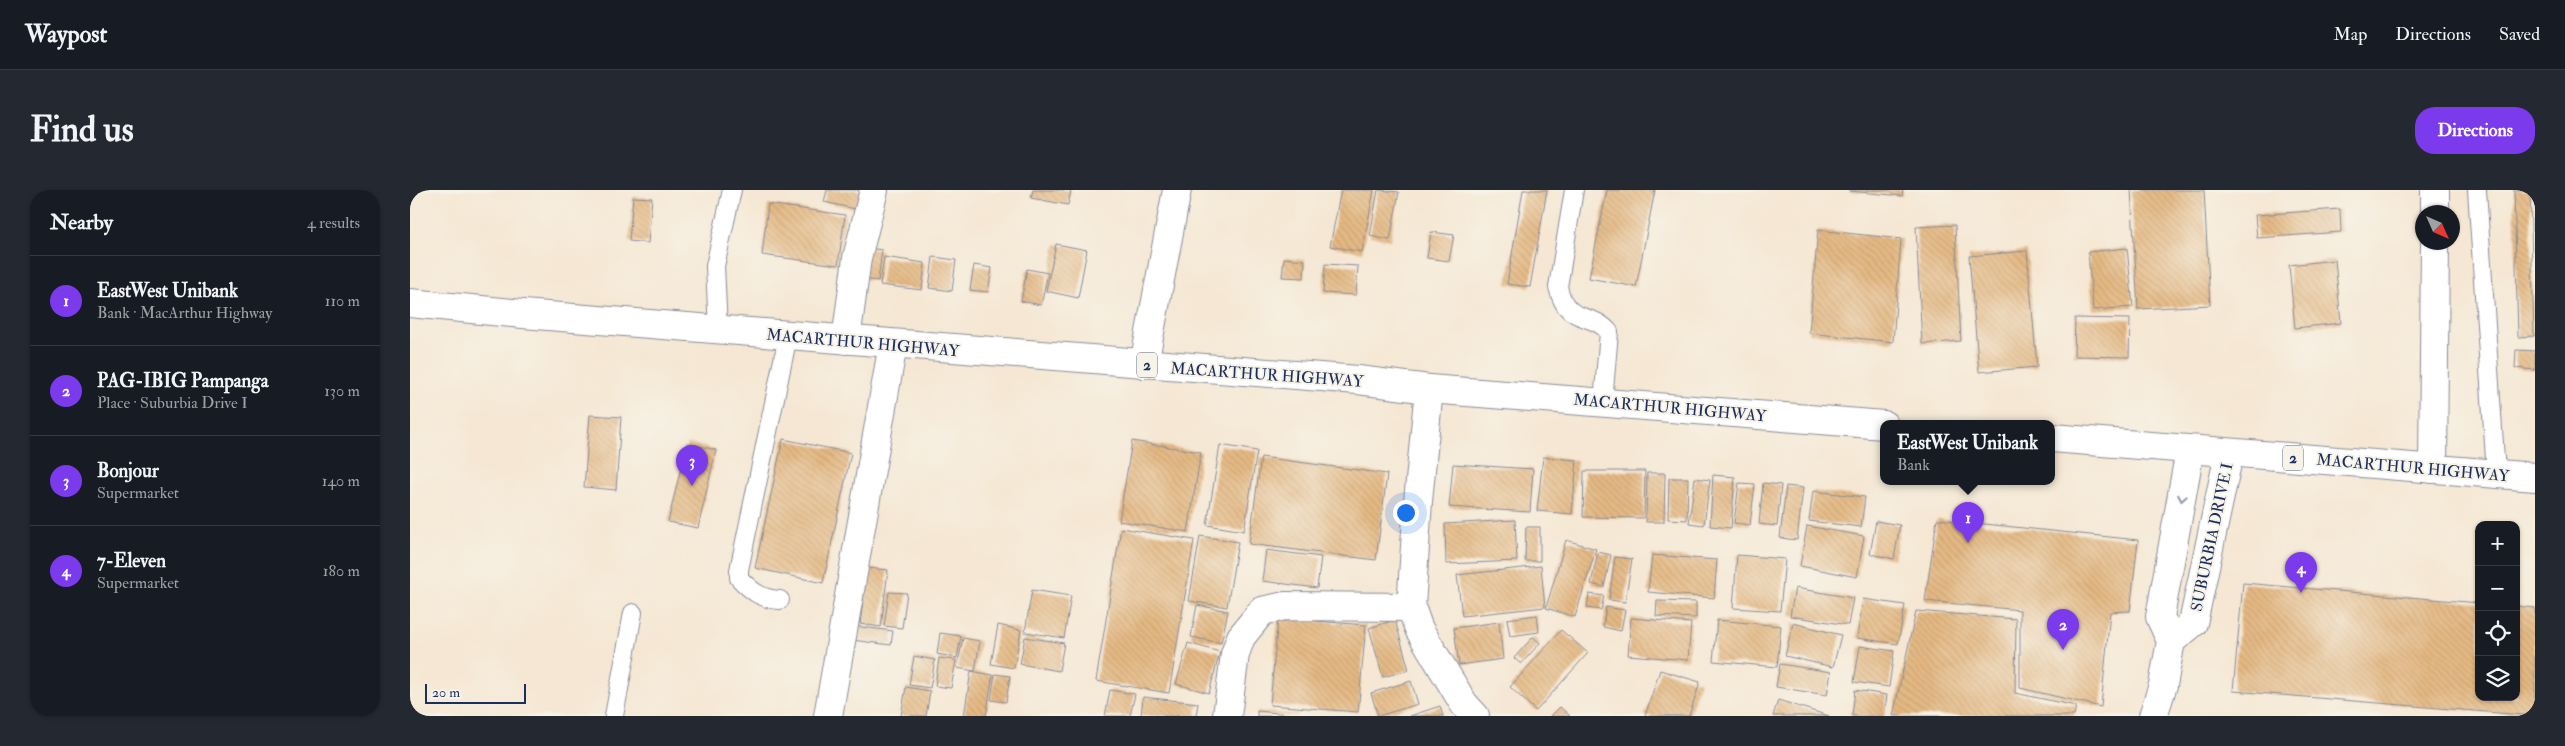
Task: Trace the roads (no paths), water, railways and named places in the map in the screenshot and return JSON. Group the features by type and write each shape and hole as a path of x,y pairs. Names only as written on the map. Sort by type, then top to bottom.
{"main road":[{"path":"846,340 857,258 874,190"},
{"path":"1144,364 1177,190"},
{"path":"2435,190 2435,205"},
{"path":"2433,469 2435,250"},
{"name":"MACARTHUR HIGHWAY","path":"410,303 788,336 1358,380 1429,389 1880,425"},
{"path":"828,716 893,344"},
{"path":"1429,389 1418,501 1411,606 1419,629 1464,704 1475,716"},
{"name":"MACARTHUR HIGHWAY","path":"2055,438 2229,454 2535,477"},
{"name":"SUBURBIA DRIVE I","path":"2190,450 2160,616 2171,640 2193,623 2229,454"},
{"path":"1227,716 1235,654 1241,637 1262,611 1284,606 1411,606"},
{"path":"2153,716 2163,685 2171,640"}],"lane":[{"path":"718,330 715,266 732,190"},
{"path":"1574,190 1558,287 1561,300 1568,309 1582,318 1604,326 1609,332 1603,402"},
{"path":"2477,190 2496,474"},
{"path":"780,600 769,599 754,593 739,578 739,570 788,336"},
{"path":"614,716 634,613"}],"place":[{"name":"Bonjour","path":"692,486"},
{"name":"EastWest Unibank","path":"1968,543"},
{"name":"7-Eleven","path":"2301,593"},
{"name":"PAG-IBIG Pampanga","path":"2063,650"}]}
